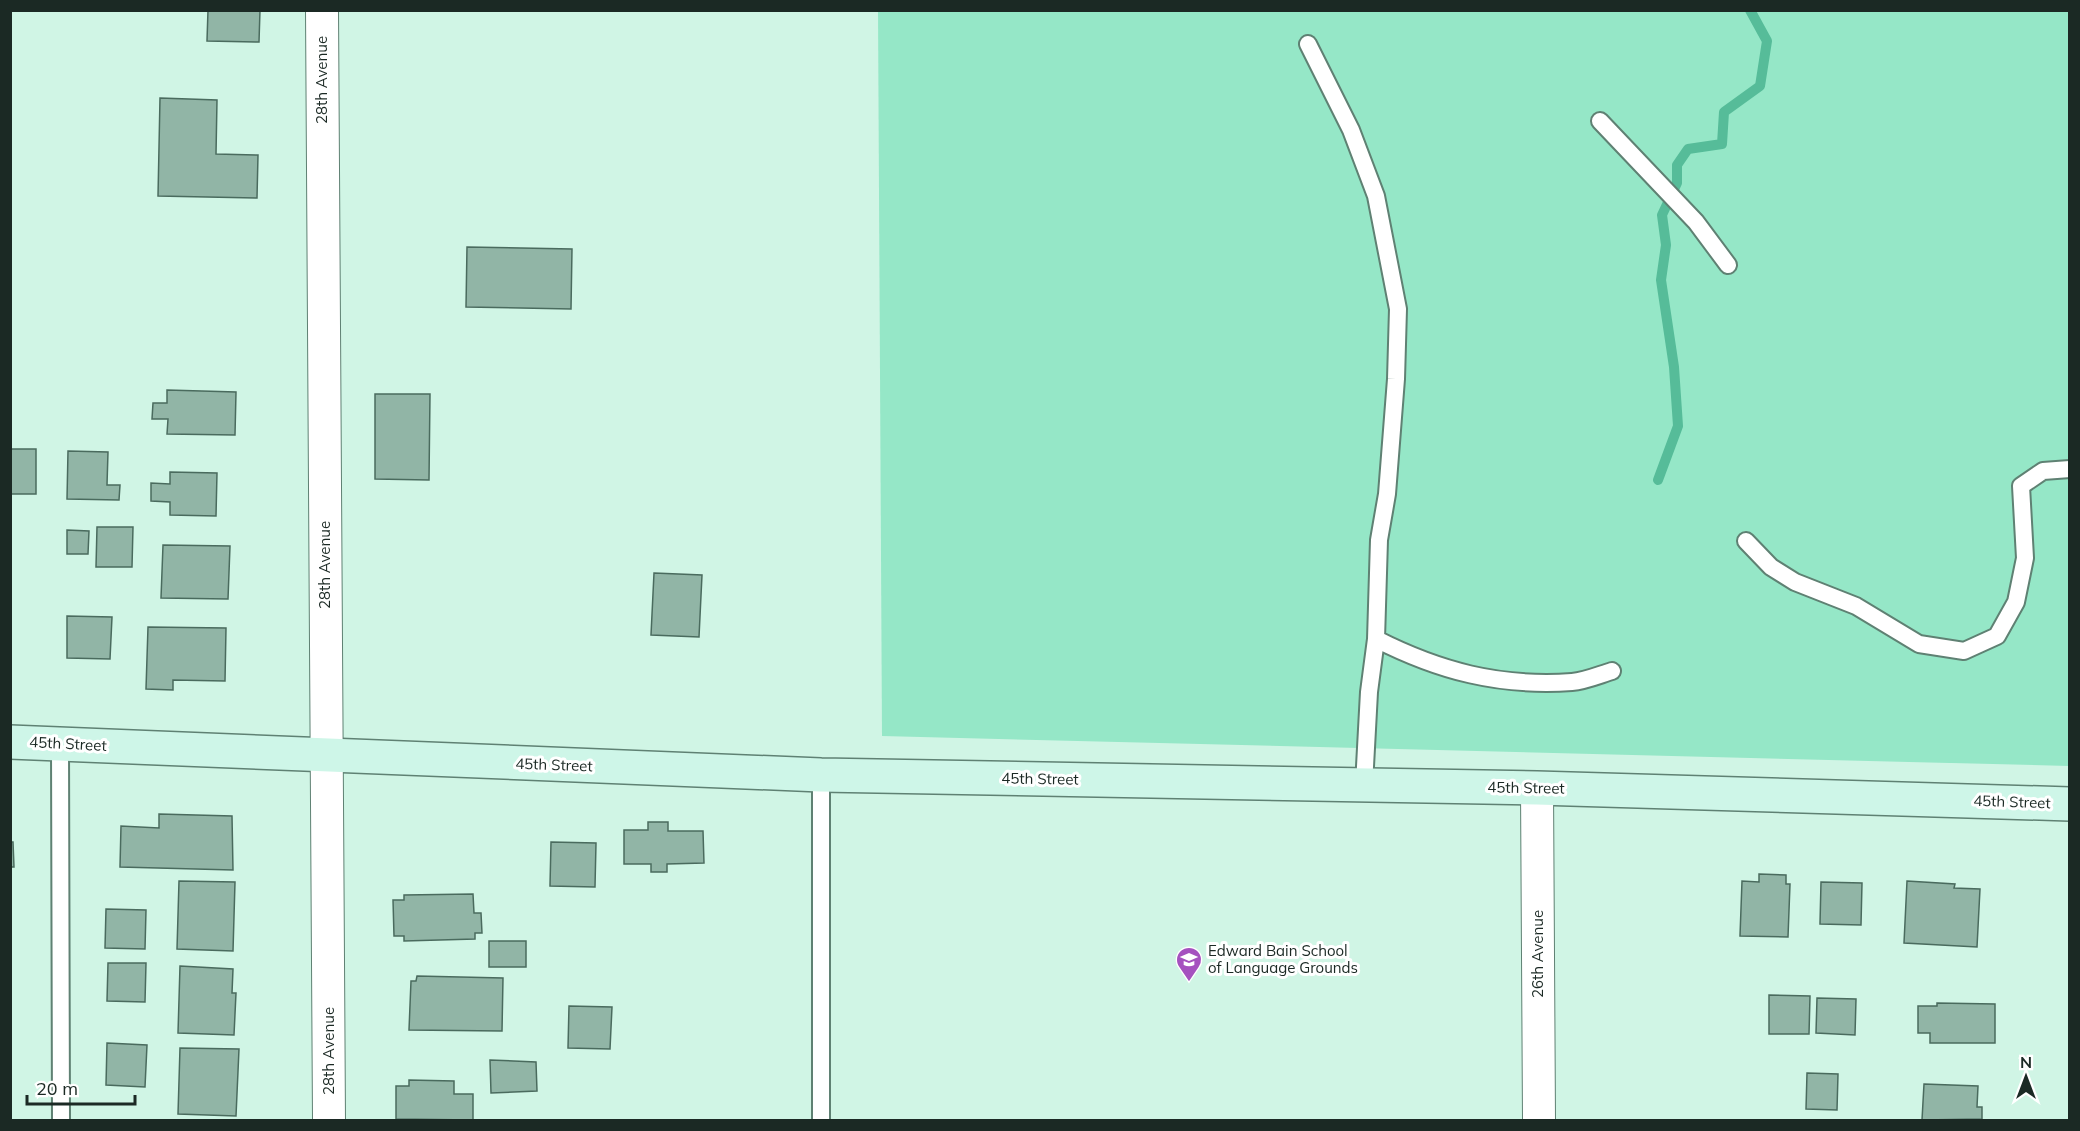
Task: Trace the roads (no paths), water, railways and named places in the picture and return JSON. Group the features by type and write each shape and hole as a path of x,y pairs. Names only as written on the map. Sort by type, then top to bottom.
{"street":[{"name":"28th Avenue","path":"322,10 329,1120"},
{"name":"45th Street","path":"10,742 821,775 1537,788 2070,804"},
{"name":"26th Avenue","path":"1537,788 1539,1120"}],"lane":[{"path":"1308,44 1351,129 1376,196 1398,309 1390,459 1376,588 1376,639 1369,692 1364,785"},
{"path":"1600,121 1696,222 1728,266"},
{"path":"1746,541 1770,567 1795,582 1856,606 1919,644 1964,651 1997,636 2016,602 2025,558 2021,486 2043,471 2070,469"},
{"path":"1376,639 1414,658 1462,675 1513,682 1574,682 1612,671"},
{"path":"60,744 61,1120"},
{"path":"820,1120 821,775"}],"waterway":[{"path":"1658,480 1678,426 1674,367 1661,280 1666,245 1662,215 1677,183 1677,165 1688,149 1722,144 1724,112 1760,86 1767,41 1750,10"}],"place":[{"name":"Edward Bain School of Language Grounds","path":"1189,983"}]}
